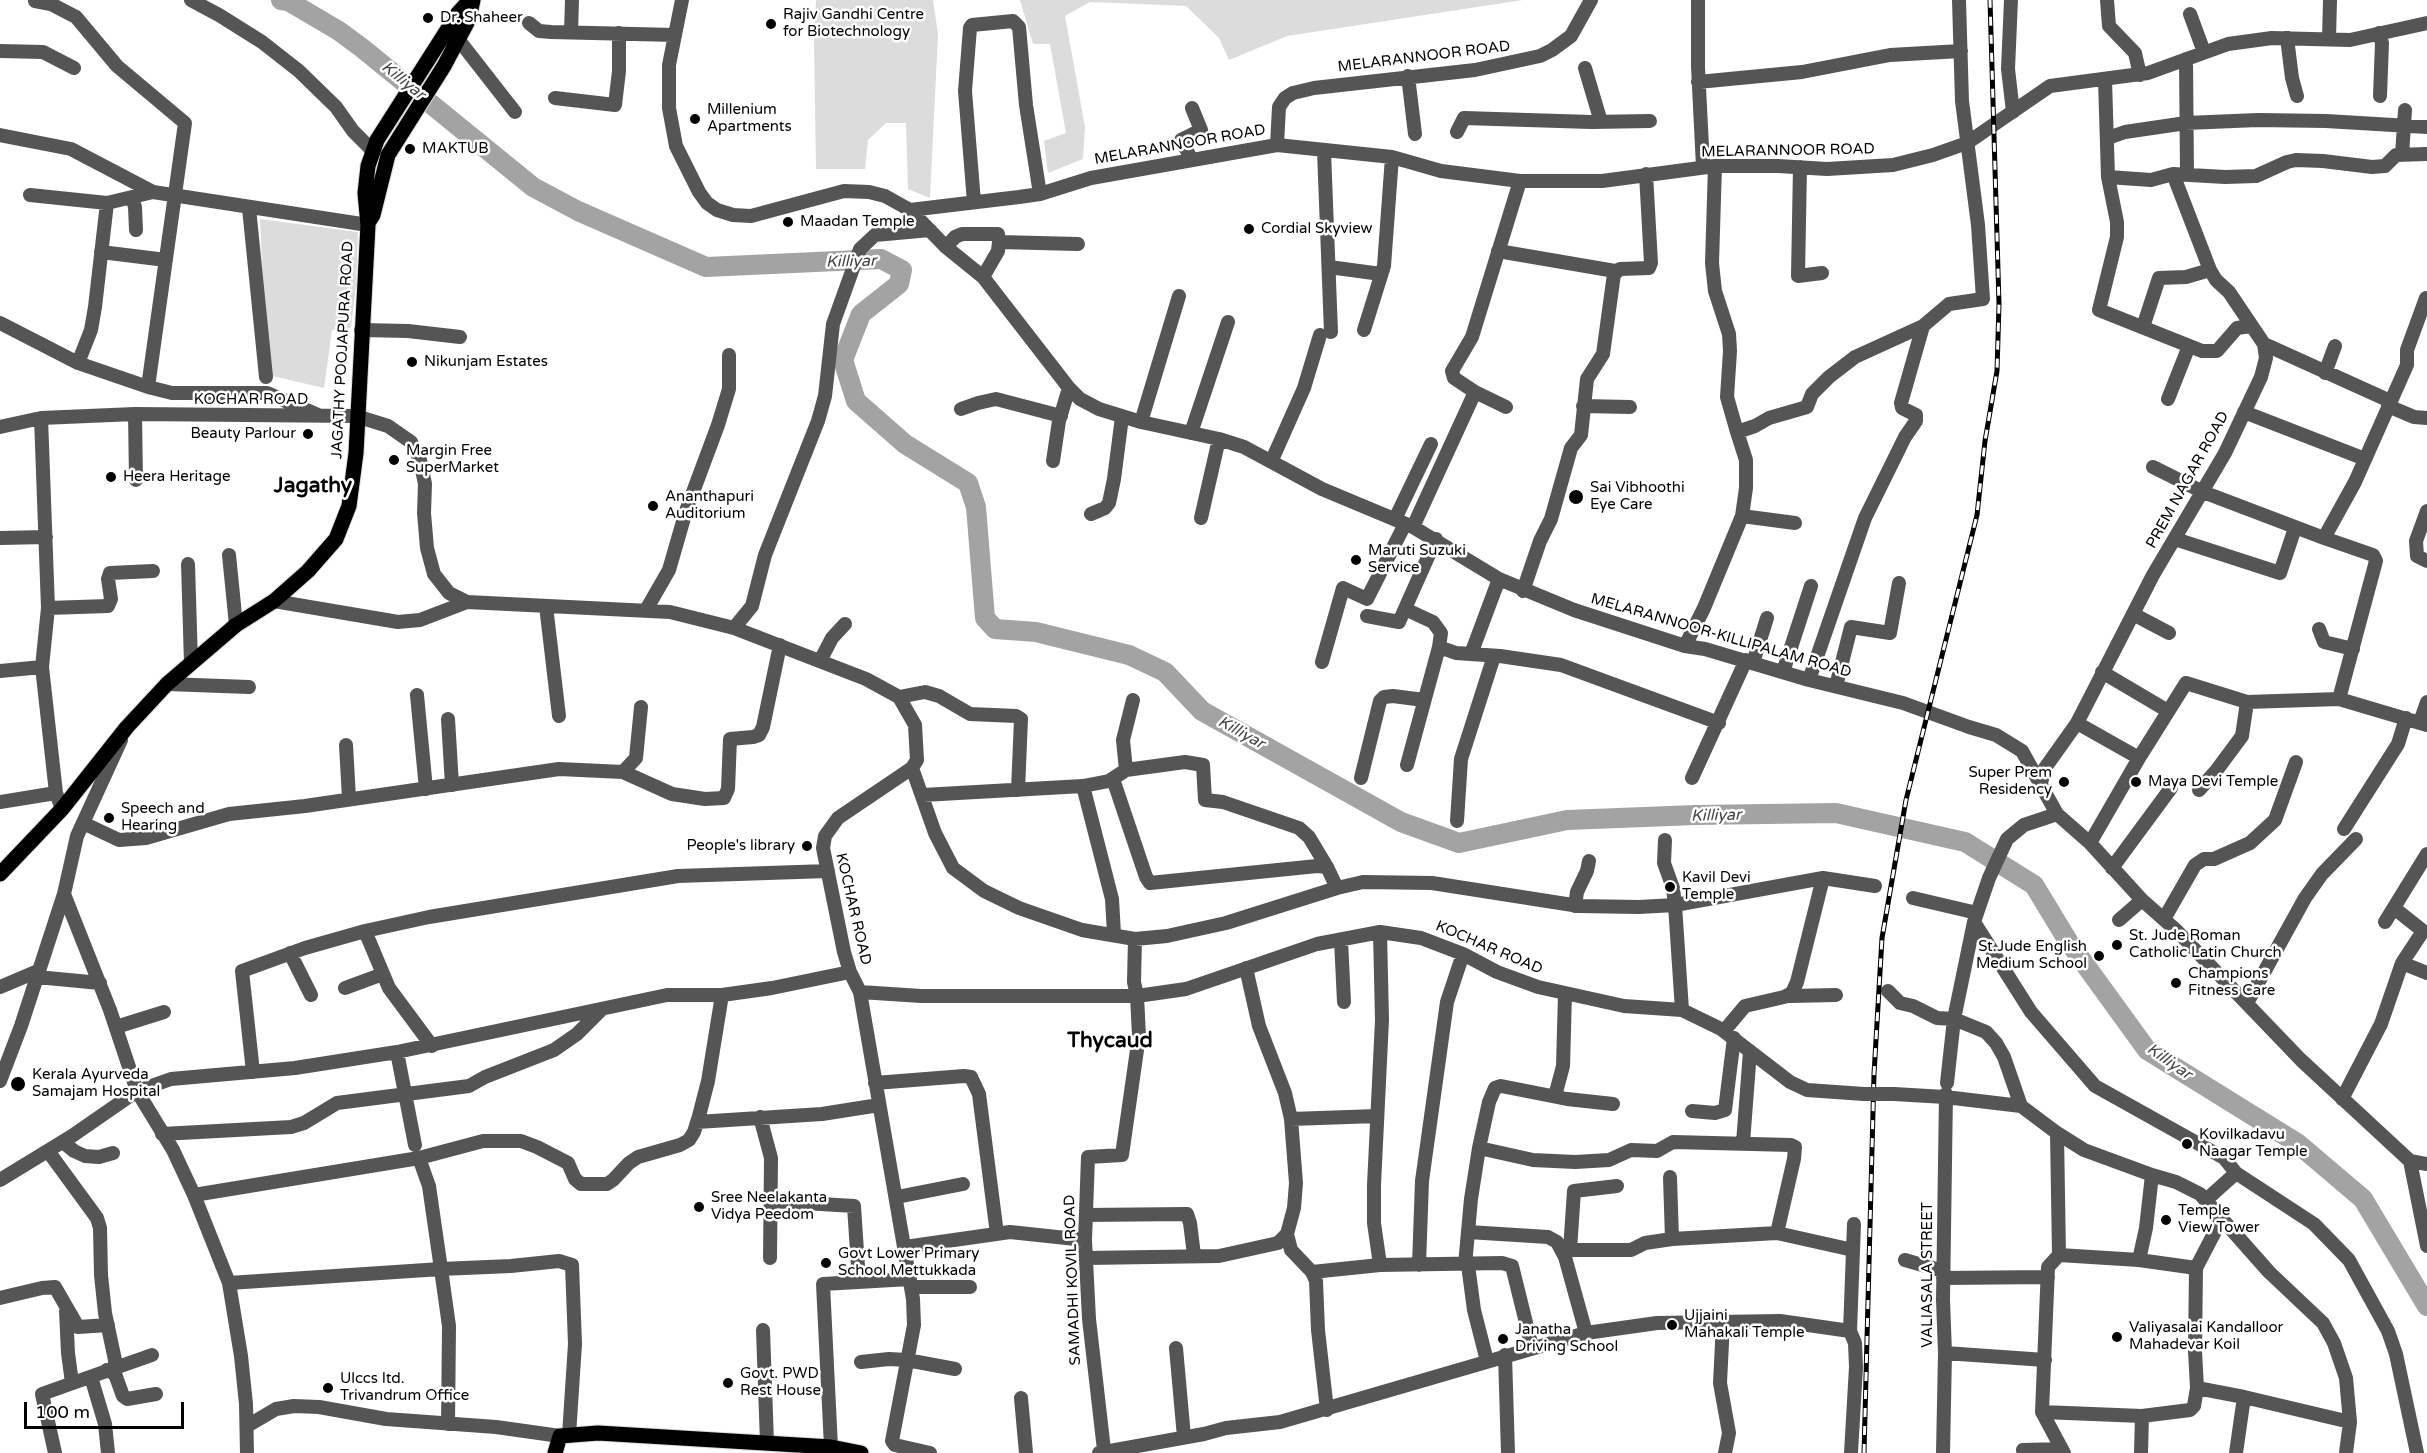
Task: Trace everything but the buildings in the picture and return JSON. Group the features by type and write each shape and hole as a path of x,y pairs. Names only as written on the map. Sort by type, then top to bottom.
{"main road":[{"path":"368,224 365,194 368,166 375,145 439,60 458,39 469,20 472,0"},
{"path":"368,224 373,215 388,155 439,60 458,14 472,0"},
{"name":"JAGATHY POOJAPURA ROAD","path":"0,874 62,809 127,727 167,684 236,625 274,601 308,571 336,539 349,506 356,453 360,330 368,224"},
{"path":"555,1453 565,1435 630,1434 831,1448 861,1453"}],"street":[{"path":"191,0 262,42 299,71 336,107 353,131 375,145"},
{"path":"571,32 572,0"},
{"path":"682,0 669,65 669,108 676,146 707,203 717,210 733,215 751,216 844,191 868,192 885,196 910,210"},
{"name":"MELARANNOOR ROAD","path":"1277,145 1279,107 1284,98 1314,88 1475,70 1540,56 1571,36 1591,0"},
{"path":"1685,646 1704,608 1742,516 1746,488 1746,460 1727,397 1729,334 1715,291 1712,263 1709,166 1698,82 1698,0"},
{"path":"1737,432 1755,426 1768,418 1808,406 1812,394 1855,357 1923,326 1949,304 1983,299 1978,225 1962,101 1959,0"},
{"path":"2011,0 2008,69 2013,112"},
{"path":"2107,0 2109,26 2135,53 2140,75"},
{"path":"2329,39 2330,0"},
{"path":"35,2 51,4 76,17 88,35 117,66 185,123 148,387"},
{"path":"2190,14 2204,52"},
{"path":"974,202 964,91 969,28 972,25 1013,21 1019,27 1026,105 1040,194"},
{"path":"529,23 539,31 675,35"},
{"name":"MELARANNOOR ROAD","path":"910,210 1040,194 1091,178 1277,145 1392,157 1441,171 1520,181 1602,181 1709,166 1827,169 1893,165 1933,155 1966,143 2050,86 2140,75 2228,44 2272,38 2350,40 2427,23"},
{"path":"555,98 615,105 619,71 619,33"},
{"path":"2379,33 2382,43 2380,96"},
{"path":"2287,38 2292,78 2297,96"},
{"path":"458,39 515,112"},
{"path":"0,51 43,51 74,68"},
{"path":"1698,82 1803,72 1864,58 1961,51"},
{"path":"2186,59 2186,123 2180,174 2210,270 2216,280 2229,292 2264,344 2414,417 2427,418"},
{"path":"1585,68 1600,122"},
{"path":"1408,76 1415,134"},
{"path":"2105,80 2108,177 2117,222 2117,237 2099,310 2202,351 2217,351 2236,328 2251,326"},
{"path":"1192,108 1202,130 1181,140 1192,160"},
{"path":"2402,155 2404,110"},
{"path":"1457,132 1464,118 1600,122 1650,121"},
{"path":"2108,138 2125,132 2186,123 2258,120 2427,127"},
{"path":"0,135 72,149 153,192 368,224"},
{"path":"1272,460 1325,334 1329,267 1324,151"},
{"path":"2108,177 2151,180 2180,174 2225,177 2256,176 2286,162 2296,160 2372,167 2385,166 2396,155 2427,154"},
{"path":"1365,330 1381,274 1387,237 1392,157"},
{"path":"1800,167 1798,276 1822,273"},
{"path":"1498,252 1615,271 1649,268 1651,263 1646,174"},
{"path":"1506,407 1475,392 1454,378 1452,371 1472,337 1520,181"},
{"path":"30,195 107,203 153,192"},
{"path":"132,197 136,230"},
{"path":"78,363 90,330 107,203"},
{"path":"249,208 266,377"},
{"name":"MELARANNOOR-KILLIPALAM ROAD","path":"910,210 946,247 983,277 1069,388 1080,399 1099,409 1140,422 1220,439 1244,447 1272,460 1322,489 1436,539 1499,579 1523,591 1574,610 1685,646 1705,649 1809,680 1904,703 1996,735 2022,752 2057,814 2090,843 2142,900 2164,919 2342,1099 2410,1161"},
{"path":"734,628 752,606 765,555 818,421 825,396 833,324 860,249 875,235 930,230"},
{"path":"946,247 955,237 962,234 998,234 998,251 983,277"},
{"path":"999,242 1078,244"},
{"path":"101,252 166,260"},
{"path":"1329,267 1381,274"},
{"path":"2143,327 2159,278 2186,277 2210,270"},
{"path":"1523,591 1540,541 1551,519 1570,448 1581,435 1587,379 1603,354 1615,271"},
{"path":"1140,422 1179,296"},
{"path":"2324,538 2355,482 2406,365 2407,350 2426,298"},
{"path":"1191,433 1228,322"},
{"path":"0,323 78,363 148,387 172,393 267,393 323,417"},
{"path":"1809,680 1865,518 1905,437 1916,421 1916,415 1902,408 1901,403 1923,326"},
{"path":"360,330 408,331 460,337"},
{"name":"PREM NAGAR ROAD","path":"2041,783 2042,772 2050,757 2077,723 2153,575 2225,453 2261,377 2266,358 2264,344"},
{"path":"2168,399 2189,346"},
{"path":"2325,373 2335,346"},
{"path":"646,610 669,570 686,512 718,425 729,389 729,355"},
{"path":"1053,461 1061,416 1069,388"},
{"path":"1322,662 1343,588 1367,599 1404,523 1475,392"},
{"path":"961,409 996,399 1061,416"},
{"path":"1583,406 1630,407"},
{"path":"2244,412 2365,459"},
{"path":"135,414 136,480"},
{"name":"KOCHAR ROAD","path":"0,427 41,418 135,414 356,416 388,426 411,442 420,460 425,484 426,536 434,574 449,593 467,602"},
{"path":"1091,514 1105,508 1109,503 1122,417"},
{"path":"41,418 48,608 42,667 56,793 62,809"},
{"path":"1201,518 1220,439"},
{"path":"1404,523 1431,444"},
{"path":"2153,467 2203,492 2373,555 2376,561 2339,699"},
{"path":"2427,511 2416,541 2417,556 2427,561"},
{"path":"1742,516 1795,523"},
{"path":"2175,539 2280,573 2295,528"},
{"path":"0,538 46,537"},
{"path":"1367,616 1399,622 1436,539"},
{"path":"229,555 236,625"},
{"path":"188,564 191,663"},
{"path":"48,608 108,606 111,598 108,579 110,573 153,572"},
{"path":"1471,654 1499,579"},
{"path":"1836,686 1851,627 1890,633 1899,583"},
{"path":"1783,672 1811,586"},
{"path":"274,601 398,622 420,620 467,602 670,612 734,628 866,678 899,697 915,725 917,760 912,768 935,833 953,868 984,891 1019,908 1082,930 1135,939 1167,936 1226,923 1363,882 1432,884 1575,906 1675,905 1823,878 1875,886"},
{"path":"546,606 559,716"},
{"path":"1405,609 1433,622 1441,633 1407,765"},
{"path":"2133,614 2169,633"},
{"path":"1692,778 1750,661 1767,618"},
{"path":"820,661 832,638 845,624"},
{"path":"2319,629 2324,642 2353,649"},
{"path":"83,823 119,840 147,838 229,814 304,806 559,770 623,772 672,794 705,799 724,798 728,789 730,739 759,735 763,727 780,645"},
{"path":"1439,647 1456,653 1561,665 1719,723"},
{"path":"1457,821 1461,759 1494,656"},
{"path":"0,671 42,667"},
{"path":"2102,672 2168,711"},
{"path":"2090,843 2186,683 2247,702 2339,699 2423,724 2427,702"},
{"path":"167,684 249,687"},
{"path":"899,697 926,692 939,696 969,714 1008,715 1021,719 1018,790"},
{"path":"417,695 426,789"},
{"path":"1361,778 1380,701 1384,697 1393,696 1424,700"},
{"path":"1126,770 1123,740 1133,700"},
{"path":"2199,790 2217,771 2242,736 2247,702"},
{"path":"623,772 636,758 641,707"},
{"path":"2344,829 2398,744 2406,718"},
{"path":"448,719 452,785"},
{"path":"2077,723 2139,758"},
{"path":"0,1081 64,894 77,836 127,727"},
{"path":"346,745 349,798"},
{"path":"923,795 1083,786 1113,779 1126,770 1185,762 1203,765 1205,800 1223,802 1299,828 1309,837 1337,888"},
{"path":"2164,919 2195,865 2204,859 2214,859 2250,843 2276,820 2296,762"},
{"name":"KOCHAR ROAD","path":"912,768 838,819 825,836 823,848 850,972 860,992 921,996 1137,996 1186,989 1317,944 1380,932 1421,938 1463,954 1497,972 1538,987 1624,1006 1682,1010 1704,1018 1790,1082 1807,1090 1864,1094 1946,1091 2021,1106"},
{"path":"1113,779 1150,883 1299,867 1327,867"},
{"path":"1083,786 1112,899 1114,934"},
{"path":"2112,867 2171,788"},
{"path":"0,802 56,793"},
{"name":"VALIASALA STREET","path":"1943,1453 1946,1091 1954,1019 1976,918 1989,878 2007,839 2024,825 2057,814"},
{"path":"2247,1003 2305,898 2322,874 2356,839"},
{"path":"1665,840 1664,863 1673,888 1675,905 1682,1010"},
{"path":"2385,922 2427,854"},
{"path":"1575,906 1577,892 1589,861"},
{"path":"253,1072 242,970 290,953 365,930 429,916 678,876 828,871"},
{"path":"1790,996 1797,982 1823,878"},
{"path":"64,894 100,983 137,1091 195,1195 229,1283 241,1356 247,1453"},
{"path":"1913,898 1976,918 2031,1012 2095,1086 2224,1158 2236,1173 2314,1224 2349,1260 2388,1331 2396,1354 2417,1453"},
{"path":"2119,920 2142,900"},
{"path":"2342,1099 2381,1024 2402,963 2423,931 2394,908"},
{"path":"365,930 389,988 432,1046"},
{"path":"1380,932 1382,1020 1374,1223 1380,1265"},
{"path":"1135,939 1134,982 1137,996"},
{"path":"1341,940 1344,1002"},
{"path":"290,953 311,995"},
{"path":"1419,1265 1422,1181 1447,1002 1463,954"},
{"path":"2402,963 2427,974"},
{"path":"1246,968 1259,1026 1285,1093 1292,1119 1296,1183 1294,1208 1287,1234 1291,1250 1312,1272 1316,1281 1318,1330 1327,1410"},
{"path":"0,1180 63,1142 137,1091 171,1079 253,1072 397,1052 667,995 722,995 772,988 850,972"},
{"path":"0,987 38,974 100,983"},
{"path":"345,988 383,974"},
{"path":"1888,990 1900,1003 1937,1018 1954,1019 1986,1032 2004,1056 2021,1106 2056,1133 2084,1150 2176,1182 2200,1194 2206,1200 2221,1220 2270,1272 2323,1323 2334,1343 2346,1378 2350,1422 2346,1453"},
{"path":"860,992 911,1283 914,1325 892,1443 930,1453"},
{"path":"1555,1096 1563,1066 1565,994"},
{"path":"195,1195 483,1141 521,1141 568,1163 575,1179 581,1184 607,1184 638,1157 680,1145 689,1140 697,1122 708,1082 722,995"},
{"path":"1692,1111 1715,1113 1725,1110 1729,1035 1745,1006 1790,996 1836,995"},
{"name":"SAMADHI KOVIL ROAD","path":"1102,1452 1092,1354 1085,1240 1088,1157 1122,1155 1138,1047 1137,996"},
{"path":"162,1134 291,1127 304,1123 337,1103 405,1092 469,1086 485,1077 554,1050 577,1034 601,1010"},
{"path":"116,1027 164,1012"},
{"path":"1743,1143 1750,1050"},
{"path":"397,1052 417,1152 429,1186 449,1326 448,1424"},
{"path":"875,1083 971,1077 980,1094 997,1234"},
{"path":"1487,1361 1474,1310 1466,1265 1479,1148 1492,1091 1498,1086 1567,1099 1613,1104"},
{"path":"697,1122 822,1114 879,1105"},
{"path":"1292,1119 1377,1116"},
{"path":"760,1117 771,1158 770,1258"},
{"path":"2024,1453 2023,1450 2063,1451 2042,1412 2048,1268 2059,1256 2056,1133"},
{"path":"63,1142 85,1156 99,1157 113,1153"},
{"path":"1479,1148 1533,1160 1575,1162 1609,1160 1631,1150 1658,1151 1673,1142 1782,1144 1795,1148 1777,1233"},
{"path":"48,1151 97,1218 100,1228 101,1275 108,1325 115,1354 111,1369"},
{"path":"2427,1164 2410,1161 2427,1246"},
{"path":"2206,1200 2236,1173"},
{"path":"2139,1260 2146,1228 2152,1175"},
{"path":"1670,1176 1672,1239"},
{"path":"897,1197 963,1184"},
{"path":"1586,1333 1566,1251 1574,1191 1617,1186"},
{"path":"771,1201 854,1206 860,1282"},
{"path":"1086,1215 1187,1214 1194,1255"},
{"path":"2042,1412 2142,1416 2190,1410 2194,1406 2197,1388 2196,1268 2221,1220"},
{"path":"1851,1453 1856,1367 1856,1343 1850,1331 1854,1224"},
{"path":"905,1247 1024,1232 1085,1240"},
{"path":"1468,1232 1548,1237 1566,1251 1631,1250 1645,1243 1672,1239 1777,1233 1853,1250"},
{"path":"1086,1258 1219,1256 1278,1243 1287,1234"},
{"path":"2059,1256 2139,1260 2196,1268"},
{"path":"1905,1260 1943,1274 2048,1277"},
{"path":"229,1283 560,1261 572,1265 574,1344 565,1435 386,1419 329,1408 294,1406 276,1408 247,1426"},
{"path":"1312,1272 1380,1265 1502,1263 1512,1266 1532,1347"},
{"path":"831,1448 823,1284 911,1283 970,1287"},
{"path":"0,1298 51,1286 56,1287 78,1327 108,1325"},
{"path":"66,1305 72,1383"},
{"path":"1102,1452 1226,1428 1280,1422 1586,1333 1657,1323 1780,1322 1850,1331"},
{"path":"1723,1323 1720,1383 1729,1433 1725,1453"},
{"path":"763,1330 767,1443"},
{"path":"1176,1348 1184,1437"},
{"path":"1945,1353 2045,1360"},
{"path":"55,1453 42,1394 152,1355"},
{"path":"1505,1355 1508,1453"},
{"path":"861,1362 907,1360 955,1368"},
{"path":"111,1369 123,1396 127,1399 156,1394"},
{"path":"91,1377 105,1424 108,1453"},
{"path":"2197,1388 2350,1422"},
{"path":"2236,1453 2244,1397"},
{"path":"1021,1398 1026,1453"},
{"path":"2140,1453 2142,1416"}],"shaded area":[{"path":"816,0 933,0 938,34 930,198 908,189 906,123 886,123 868,140 865,169 816,169 814,43"},
{"path":"1020,0 1523,0 1287,36 1229,60 1219,38 1186,6 1090,2 1065,16 1085,127 1083,159 1048,173 1044,141 1066,133 1050,44 1033,44"},
{"path":"260,219 358,232 356,285 351,328 332,330 324,388 272,376 264,310"}],"waterway":[{"name":"Killiyar","path":"281,0 288,1 339,31 362,48 533,187 578,211 706,267 881,259 902,270 899,284 861,314 843,360 856,401 905,444 968,483 976,507 985,618 995,629 1036,632 1129,655 1165,672 1202,711 1401,822 1459,843 1567,820 1836,813 1965,842 2034,885 2068,941 2147,1050 2297,1143 2363,1199 2427,1306"}],"railway":[{"path":"1864,1453 1874,1074 1882,938 1906,800 1977,515 1985,441 1997,371 1999,304 1990,0"}],"place":[{"name":"Dr. Shaheer","path":"428,18"},
{"name":"Rajiv Gandhi Centre for Biotechnology","path":"771,24"},
{"name":"Millenium Apartments","path":"695,119"},
{"name":"MAKTUB","path":"410,149"},
{"name":"Maadan Temple","path":"788,222"},
{"name":"Cordial Skyview","path":"1249,229"},
{"name":"Nikunjam Estates","path":"412,362"},
{"name":"Beauty Parlour","path":"308,434"},
{"name":"Margin Free SuperMarket","path":"394,460"},
{"name":"Heera Heritage","path":"111,477"},
{"name":"Sai Vibhoothi Eye Care","path":"1576,497"},
{"name":"Ananthapuri Auditorium","path":"653,506"},
{"name":"Maruti Suzuki Service","path":"1356,560"},
{"name":"Super Prem Residency","path":"2064,782"},
{"name":"Maya Devi Temple","path":"2136,782"},
{"name":"Speech and Hearing","path":"109,818"},
{"name":"People's library","path":"807,846"},
{"name":"Kavil Devi Temple","path":"1670,887"},
{"name":"St. Jude Roman Catholic Latin Church","path":"2117,945"},
{"name":"St.Jude English Medium School","path":"2099,956"},
{"name":"Champions Fitness Care","path":"2176,983"},
{"name":"Kerala Ayurveda Samajam Hospital","path":"18,1084"},
{"name":"Kovilkadavu Naagar Temple","path":"2187,1144"},
{"name":"Sree Neelakanta Vidya Peedom","path":"699,1207"},
{"name":"Temple View Tower","path":"2166,1220"},
{"name":"Govt Lower Primary School Mettukkada","path":"826,1263"},
{"name":"Ujjaini Mahakali Temple","path":"1672,1325"},
{"name":"Valiyasalai Kandalloor Mahadevar Koil","path":"2117,1337"},
{"name":"Janatha Driving School","path":"1503,1339"},
{"name":"Govt. PWD Rest House","path":"728,1383"},
{"name":"Ulccs ltd. Trivandrum Office","path":"328,1388"}],"district":[{"name":"Jagathy","path":"313,486"},
{"name":"Thycaud","path":"1110,1041"}]}
